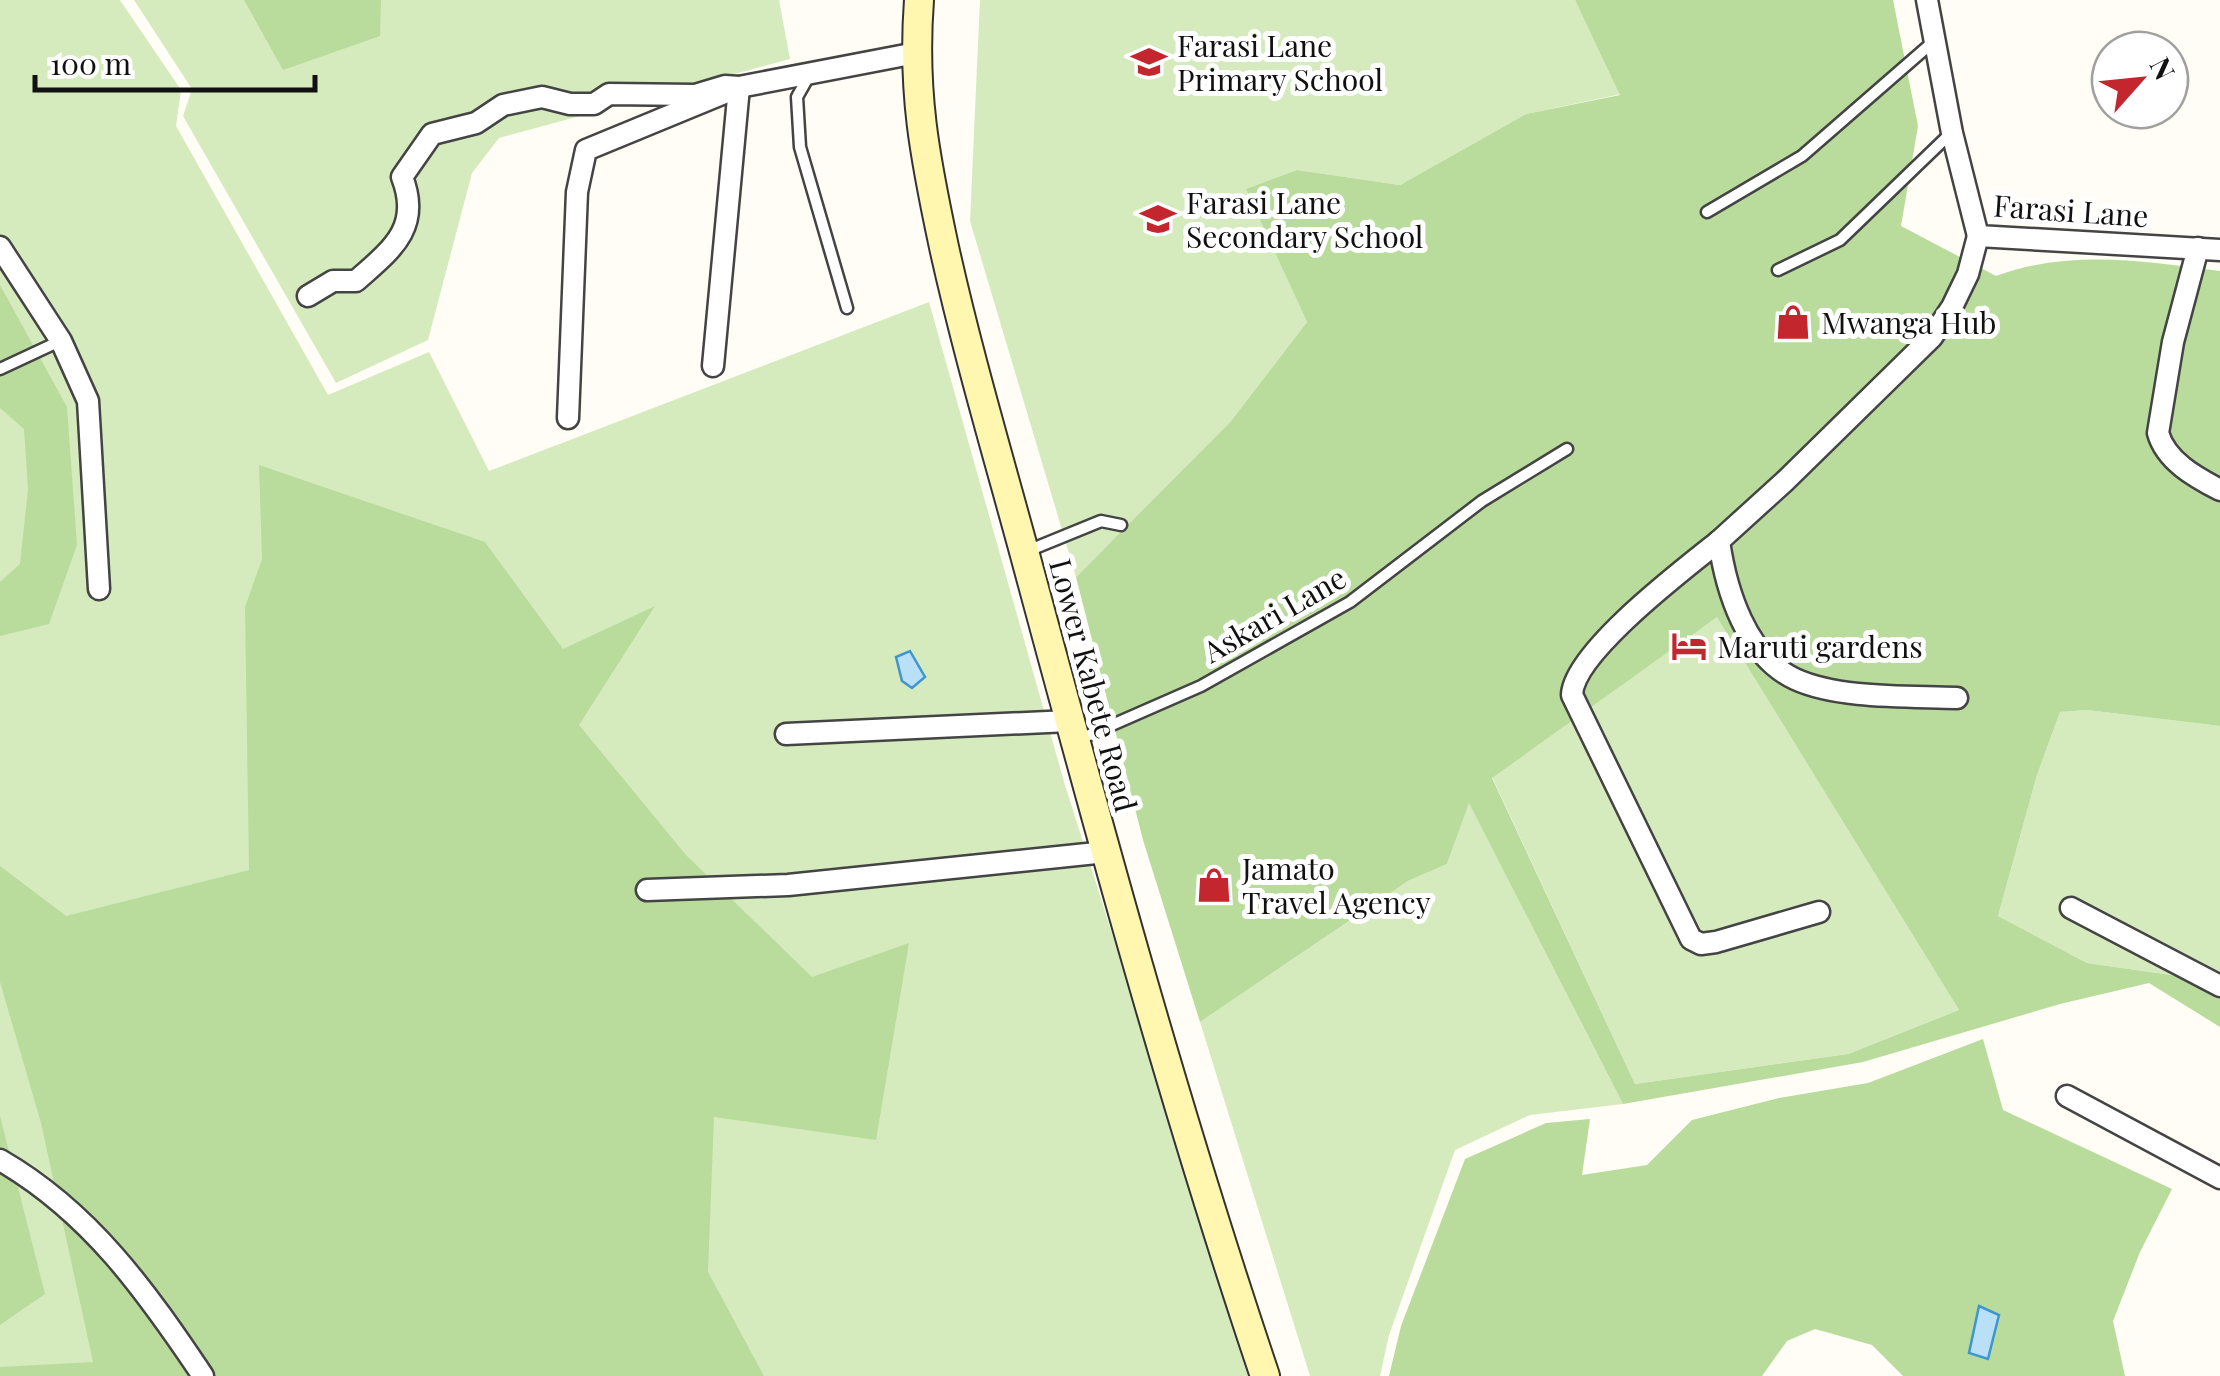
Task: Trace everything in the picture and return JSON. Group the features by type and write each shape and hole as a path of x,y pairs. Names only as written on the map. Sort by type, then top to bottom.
{"main road":[{"name":"Lower Kabete Road","path":"919,0 916,53 924,160 958,314 1176,1097 1264,1376"}],"street":[{"name":"Farasi Lane","path":"1927,0 1952,133 1978,236 2220,250"},
{"path":"568,418 577,192 586,150 739,87 916,53"},
{"path":"308,296 333,280 356,281 392,248 405,230 409,196 402,177 432,134 476,123 503,105 542,97 570,104 594,104 609,94 695,95 725,86 739,87"},
{"path":"713,366 739,87"},
{"path":"1820,912 1716,942 1693,940 1572,695 1572,682 1586,661 1643,604 1784,482 1932,336 1968,274 1978,236"},
{"path":"0,247 62,341 83,386 92,419 99,589"},
{"path":"2198,248 2172,342 2158,432 2161,443 2175,460 2198,479 2220,490"},
{"path":"1719,541 1724,574 1740,618 1764,653 1783,672 1807,683 1840,690 1957,698"},
{"path":"786,734 1071,731"},
{"path":"647,890 788,885 1106,852"},
{"path":"2071,908 2220,986"},
{"path":"2068,1096 2220,1178"},
{"path":"0,1160 61,1201 118,1258 203,1376"}],"lane":[{"path":"1707,212 1802,156 1935,40"},
{"path":"810,73 798,96 800,146 847,308"},
{"path":"1778,270 1840,240 1952,133"},
{"path":"0,369 62,341"},
{"name":"Askari Lane","path":"1071,731 1201,686 1350,602 1482,501 1567,450"},
{"path":"1024,552 1101,522 1121,525"}],"green space":[{"path":"0,0 120,0 181,90 176,126 328,395 429,352 489,471 929,302 1064,782 1252,1376 0,1376"},
{"path":"134,0 779,0 790,59 499,138 472,173 428,340 336,383 183,116 192,89"},
{"path":"244,0 381,0 380,36 283,70"},
{"path":"980,0 1575,0 1621,94 1526,114 1400,185 1297,170 1247,189 1307,322 1231,421 1076,577 970,221"},
{"path":"1575,0 1893,0 1918,126 1901,226 1996,276 2051,262 2079,260 2135,261 2220,271 2220,726 2087,710 2060,712 2037,775 1998,916 2087,963 2220,982 2220,1027 2149,983 2060,1004 1863,1062 1623,1104 1469,803 1447,864 1408,881 1200,1022 1143,840 1076,577 1231,421 1307,322 1246,189 1297,170 1400,185 1526,114 1620,95","holes":["1717,617 1959,1010 1848,1054 1635,1084 1492,778"]},
{"path":"0,285 67,407 77,545 49,624 0,636 0,582 20,564 28,489 24,429 0,408"},
{"path":"259,465 485,542 563,649 655,606 579,725 686,855 812,977 909,943 876,1140 714,1117 708,1272 764,1376 0,1376 0,1367 93,1362 41,1123 0,982 0,866 66,916 249,870 245,607 262,559"},
{"path":"1717,616 1959,1010 1848,1054 1635,1084 1492,777"},
{"path":"2087,710 2220,726 2220,982 2087,963 1998,916 2037,775 2060,712"},
{"path":"1469,802 1623,1104 1530,1115 1455,1150 1389,1335 1380,1376 1310,1376 1200,1022 1408,881 1447,864"},
{"path":"1983,1039 2003,1110 2172,1189 2140,1252 2113,1321 2125,1376 1903,1376 1872,1345 1815,1329 1787,1341 1762,1376 1389,1376 1401,1326 1465,1159 1546,1123 1590,1119 1582,1175 1647,1165 1692,1120 1779,1098 1868,1083"},
{"path":"0,1116 45,1294 0,1325"}],"water":[{"path":"910,651 925,677 912,688 902,681 896,657"},
{"path":"1979,1306 1999,1315 1988,1359 1969,1353"}],"place":[{"name":"Farasi Lane Primary School","path":"1149,62"},
{"name":"Farasi Lane Secondary School","path":"1158,219"},
{"name":"Mwanga Hub","path":"1793,322"},
{"name":"Maruti gardens","path":"1689,646"},
{"name":"Jamato Travel Agency","path":"1214,885"}]}
